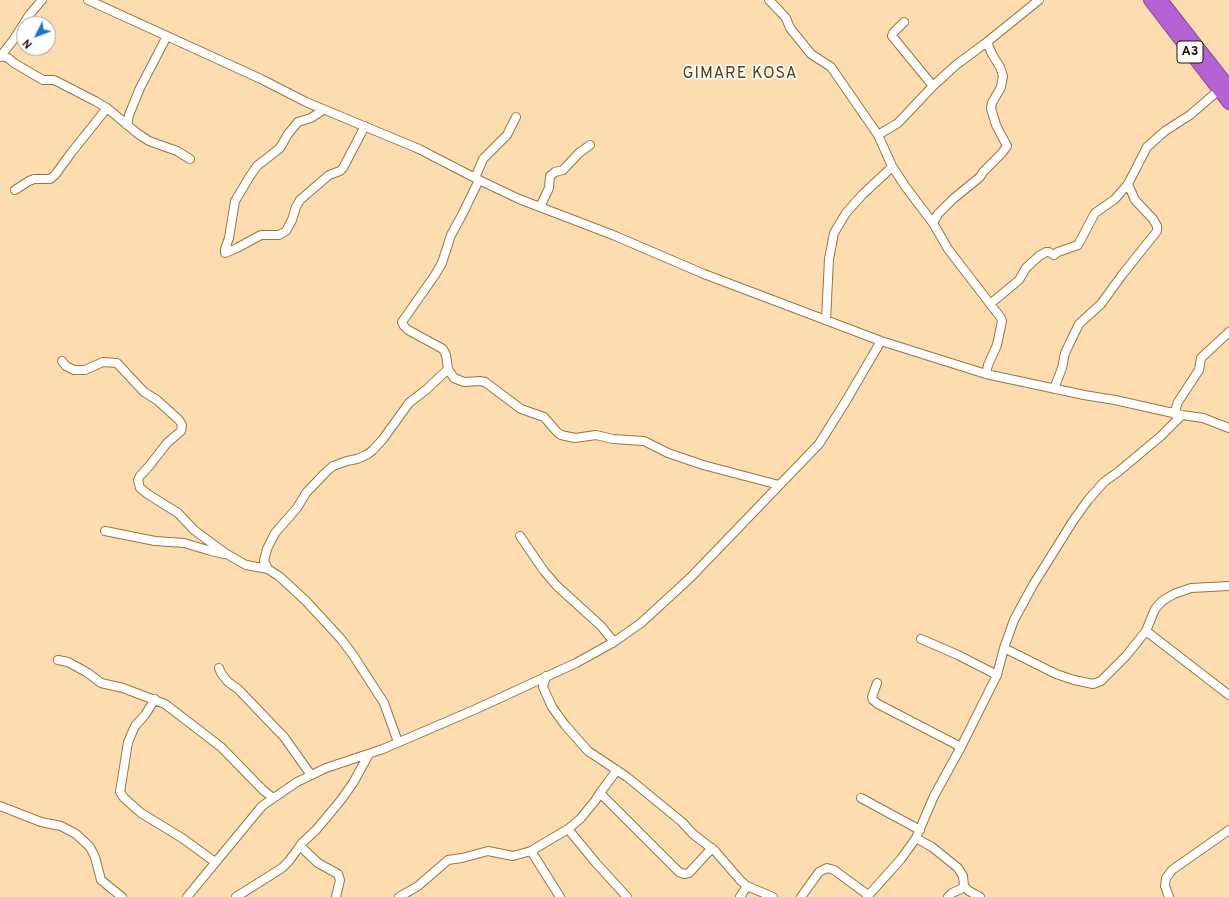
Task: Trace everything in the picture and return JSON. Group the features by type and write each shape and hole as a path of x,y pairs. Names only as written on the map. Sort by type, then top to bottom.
{"highway":[{"name":"A3","path":"1150,0 1224,89"},
{"name":"A3","path":"1161,0 1224,89 1229,103"}],"street":[{"path":"42,0 0,56 8,58 43,80 54,80 60,82 107,108 127,125 150,141 177,151 190,159"},
{"path":"88,0 261,79 323,110 419,148 477,179 519,199 613,235 704,274 881,341 986,374 1203,418 1229,428"},
{"path":"769,0 786,18 790,28 811,54 831,68 878,135 892,167 934,223 948,249 1002,320 997,345 988,365 986,374"},
{"path":"878,135 903,120 933,86 956,65 987,42 1038,0"},
{"path":"904,22 892,36 933,86"},
{"path":"127,125 129,115 140,88 167,36"},
{"path":"934,223 938,214 980,177 1002,153 1006,146 996,126 991,108 992,103 1001,87 1003,76 987,42"},
{"path":"990,304 1019,280 1026,268 1039,256 1046,252 1054,255 1058,252 1078,245 1095,213 1115,199 1128,184 1144,151 1152,141 1224,89"},
{"path":"15,190 34,179 50,179 55,176 71,153 107,108"},
{"path":"323,110 311,118 298,122 288,134 280,148 257,166 250,176 235,201 229,238 224,249 225,253 261,235 279,235 286,231 300,200 329,175 340,171 343,168 365,126"},
{"path":"516,117 507,135 482,159 477,179 462,215 451,235 442,263 402,322 404,326 408,330 443,349 446,355 448,369 454,378 464,382 485,382 521,409 544,417 556,432 561,435 575,438 596,435 613,439 644,441 668,453 703,465 779,485"},
{"path":"540,207 549,188 550,175 563,170 579,153 590,145"},
{"path":"826,320 829,259 834,233 846,213 862,195 892,167"},
{"path":"1054,389 1062,368 1065,353 1079,324 1101,304 1122,274 1158,231 1153,219 1135,200 1128,184"},
{"path":"801,897 819,872 827,868 834,870 867,896 901,859 916,838 934,796 962,748 997,675 1004,648 1014,620 1033,585 1088,500 1104,482 1161,436 1178,414 1178,402 1199,370 1201,358 1229,332"},
{"path":"187,897 262,806 297,782 326,768 369,754 476,709 576,663 614,642 641,623 690,578 819,444 881,341"},
{"path":"62,361 66,366 74,370 85,370 103,362 117,363 144,392 157,400 179,420 182,425 181,431 167,443 140,476 138,480 139,485 149,495 178,513 194,530 225,554 246,565 268,570 280,577 306,601 341,639 353,655 384,703 398,742"},
{"path":"268,570 264,561 267,549 276,533 297,508 306,493 333,466 347,460 357,459 373,450 383,439 409,403 427,389 448,369"},
{"path":"105,531 155,541 184,543 216,553 225,554"},
{"path":"520,536 544,571 601,626 614,642"},
{"path":"1004,648 1056,674 1092,684 1101,681 1119,663 1146,631 1157,606 1168,597 1191,588 1229,586"},
{"path":"1146,631 1229,695"},
{"path":"921,639 958,655 997,675"},
{"path":"58,660 68,662 88,672 104,684 123,688 165,704 214,741 273,798"},
{"path":"219,668 228,682 238,689 284,737 311,775"},
{"path":"546,676 543,687 557,715 588,751 617,770 682,822 693,834 712,848 747,886 773,897"},
{"path":"534,682 543,687"},
{"path":"877,683 872,697 878,704 962,748"},
{"path":"155,699 145,715 135,726 128,742 120,792 131,806 197,848 215,862"},
{"path":"236,897 282,868 290,861 300,846 325,821 342,800 369,754"},
{"path":"399,897 418,886 442,863 448,860 488,851 513,856 531,851 568,829 586,812 617,770"},
{"path":"600,793 679,872 684,874 689,872 712,848"},
{"path":"861,798 920,830"},
{"path":"0,806 41,822 61,826 76,834 90,848 95,856 101,880 122,897"},
{"path":"568,829 627,897"},
{"path":"1169,897 1165,886 1166,878 1172,870 1229,830"},
{"path":"916,838 932,847 958,868 963,876 964,886 980,897"},
{"path":"300,846 318,863 338,874 339,885 336,897"},
{"path":"531,851 560,897"},
{"path":"740,897 747,886"},
{"path":"948,897 952,893 961,890 964,886"}],"district":[{"name":"GIMARE KOSA","path":"740,75"}]}
